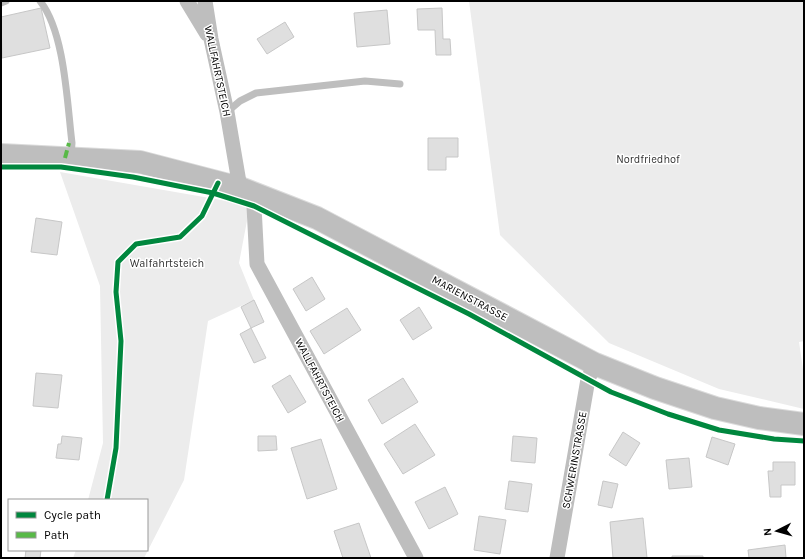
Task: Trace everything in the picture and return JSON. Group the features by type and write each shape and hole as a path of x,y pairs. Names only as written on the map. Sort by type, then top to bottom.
{"main road":[{"name":"MARIENSTRASSE","path":"1,155 140,162 249,191 317,218 595,364 655,388 715,408 759,418 804,424"}],"street":[{"path":"187,1 211,39"},
{"name":"WALLFAHRTSTEICH","path":"205,1 211,39 227,112 254,206 257,264 416,558"},
{"name":"SCHWERINSTRASSE","path":"557,558 588,379 595,364"}],"lane":[{"path":"1,3 6,1"},
{"path":"40,1 47,10 54,27 62,64 72,143 71,158"},
{"path":"227,112 240,101 256,94 365,81 400,84"}],"green space":[{"name":"Nordfriedhof","path":"469,1 804,1 804,341 799,342 804,376 804,409 719,389 609,343 500,235"},
{"name":"Walfahrtsteich","path":"60,172 250,205 239,263 254,300 208,321 184,480 148,550 148,499 88,499 103,443 100,286"},
{"name":"Walfahrtsteich","path":"76,551 148,551 144,558 73,558"}],"building":[{"path":"41,8 50,48 2,58 1,17"},
{"path":"442,8 443,39 450,39 451,55 436,55 435,30 418,30 417,9"},
{"path":"387,10 390,44 357,47 354,13"},
{"path":"285,22 294,37 267,54 257,39"},
{"path":"428,138 458,138 458,157 446,157 446,170 428,170"},
{"path":"36,218 62,222 57,255 31,252"},
{"path":"312,277 325,299 306,311 293,289"},
{"path":"254,300 264,322 251,328 241,307"},
{"path":"419,307 432,328 413,340 400,320"},
{"path":"347,308 361,330 324,354 310,331"},
{"path":"251,328 266,358 254,363 240,334"},
{"path":"36,373 62,375 58,408 33,406"},
{"path":"290,375 306,402 288,413 272,386"},
{"path":"403,378 418,402 382,424 368,400"},
{"path":"415,424 435,455 403,474 384,444"},
{"path":"623,432 640,443 626,466 609,455"},
{"path":"62,436 82,438 79,460 56,458 58,444 61,444"},
{"path":"258,436 276,436 277,450 258,451"},
{"path":"513,436 537,438 535,463 511,461"},
{"path":"712,437 735,444 728,465 706,457"},
{"path":"321,439 337,489 307,499 291,448"},
{"path":"689,458 692,487 669,489 666,460"},
{"path":"773,462 795,462 795,485 781,485 781,497 770,497 768,471 773,471"},
{"path":"509,481 532,484 528,512 505,509"},
{"path":"603,481 618,484 612,508 598,505"},
{"path":"445,487 458,514 429,529 415,502"},
{"path":"479,516 506,520 500,554 474,550"},
{"path":"643,518 647,558 613,558 610,522"},
{"path":"359,523 371,558 343,558 334,531"},
{"path":"785,545 786,558 749,558 748,550"},
{"path":"26,551 41,551 40,558 25,558"},
{"path":"672,556 703,556 703,558 672,558"}],"marked path":[{"path":"65,158 69,143"}],"cycle path":[{"path":"1,167 61,167 133,177 213,193 254,206 469,314 611,392 668,414 719,430 774,439 804,441"},
{"path":"107,499 116,448 121,341 116,292 118,262 136,244 180,237 202,216 218,183"}]}
